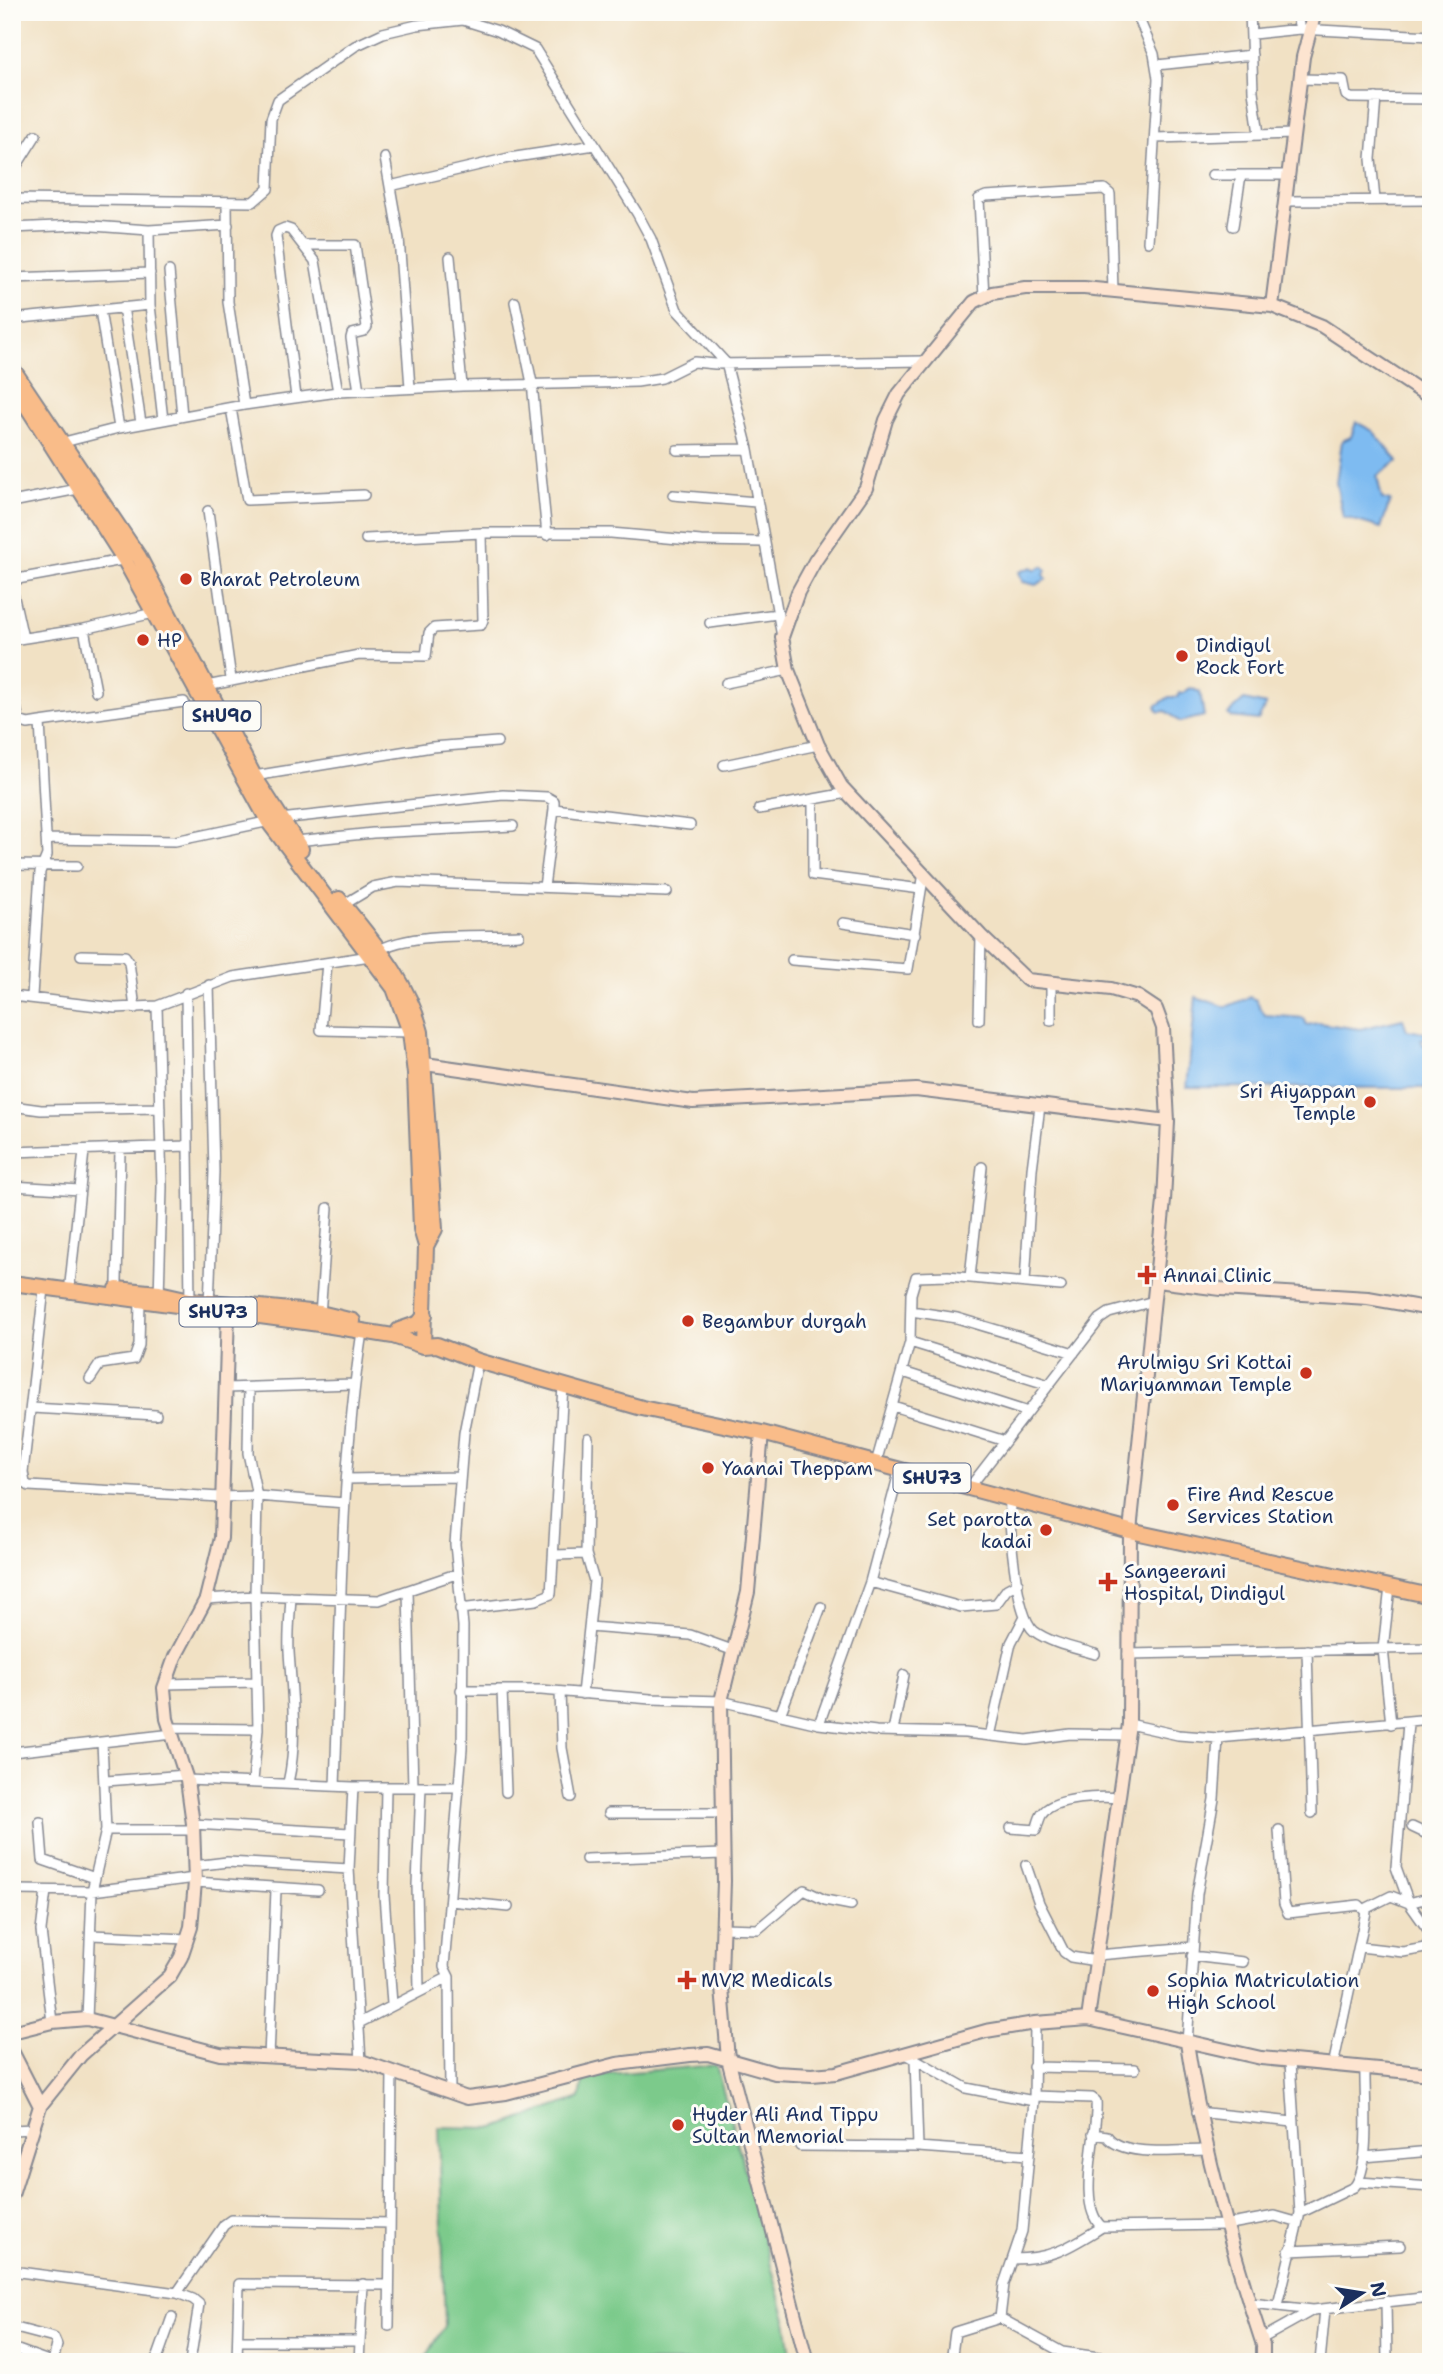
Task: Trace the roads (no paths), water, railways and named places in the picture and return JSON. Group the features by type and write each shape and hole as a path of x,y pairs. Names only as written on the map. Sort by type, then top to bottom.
{"main road":[{"name":"SHU90","path":"12,368 57,444 132,558 200,687 254,776 274,820 296,841 413,1002 421,1032 425,1064 435,1229 426,1246 425,1315 428,1342"},
{"path":"13,385 57,444"},
{"path":"200,687 274,820 375,952 394,988 410,1032 415,1074 421,1229 426,1246"},
{"path":"12,1273 69,1288 159,1298"},
{"name":"SHU73","path":"12,1283 44,1289 69,1288 140,1301 159,1298 209,1306 228,1313 319,1318 362,1332 428,1342 478,1361 642,1408 761,1433 1130,1531 1431,1596"},
{"path":"209,1306 399,1330 428,1342"},
{"path":"399,1330 419,1323 425,1315"}],"street":[{"path":"1136,12 1157,65 1148,242"},
{"path":"1250,12 1253,34 1252,91 1259,134"},
{"path":"1296,12 1306,29"},
{"path":"1272,306 1306,29 1315,12"},
{"path":"12,199 253,202 267,191 271,119 278,100 355,46 383,33 416,25 463,20 535,49 650,239 677,310 726,363 748,449 788,670 818,745 846,793 981,936 1027,980 1111,989 1138,997 1156,1009 1162,1024 1166,1051 1168,1121 1157,1281 1130,1531 1129,1730 1088,2019"},
{"path":"1253,34 1306,29 1431,36"},
{"path":"1157,65 1252,55"},
{"path":"1300,79 1342,79 1348,97 1431,99"},
{"path":"1375,200 1371,159 1376,98"},
{"path":"1155,138 1293,134"},
{"path":"12,173 36,135"},
{"path":"390,186 509,158 595,145"},
{"path":"385,158 399,238 410,388"},
{"path":"1212,175 1288,175"},
{"path":"1233,226 1241,176"},
{"path":"984,297 979,199 1104,189 1110,194 1113,291"},
{"path":"1285,201 1375,200 1430,203"},
{"path":"227,202 229,302 244,405"},
{"path":"12,228 79,225 149,230 228,225"},
{"path":"296,397 276,233 288,228 315,261 338,393"},
{"path":"149,230 150,305 163,420"},
{"path":"303,246 355,245 367,327 364,331 352,334 351,338 359,391"},
{"path":"450,257 462,386"},
{"path":"169,271 182,416"},
{"path":"12,278 150,273"},
{"path":"782,637 798,592 815,561 866,488 886,420 899,394 959,318 974,302 984,297 1008,289 1025,288 1113,291 1272,306 1322,326 1431,398"},
{"path":"514,302 532,383 547,535"},
{"path":"12,318 150,305"},
{"path":"123,307 141,424"},
{"path":"100,310 119,428"},
{"path":"57,444 119,428 296,397 410,388 650,381 694,362 925,361"},
{"path":"231,408 247,500 364,495"},
{"path":"677,450 748,449"},
{"path":"12,502 86,488"},
{"path":"673,495 757,502"},
{"path":"208,511 231,679"},
{"path":"366,539 481,534 611,533 701,541 763,542"},
{"path":"200,687 359,655 424,657 427,653 429,633 434,628 481,625 484,620 481,534"},
{"path":"12,580 132,558"},
{"path":"12,589 23,638"},
{"path":"12,640 84,629 162,611"},
{"path":"710,623 778,614"},
{"path":"84,629 96,691"},
{"path":"726,682 788,670"},
{"path":"12,688 19,721 28,724 184,702"},
{"path":"32,996 39,877 47,855 40,722"},
{"path":"254,776 432,747 497,741"},
{"path":"724,765 818,745"},
{"path":"759,809 846,793"},
{"path":"46,839 175,841 274,820 503,795 551,798 554,809 544,887"},
{"path":"813,801 813,875 921,889"},
{"path":"554,809 691,825"},
{"path":"296,841 373,832 513,826"},
{"path":"12,866 77,866"},
{"path":"792,960 908,969 924,873"},
{"path":"343,905 381,884 667,892"},
{"path":"844,923 915,934"},
{"path":"12,996 32,996 93,1006 157,1006 209,985 259,971 327,963 375,952 400,941 519,935"},
{"path":"979,1020 981,936"},
{"path":"81,955 125,956 135,1008"},
{"path":"327,963 321,1030 410,1032"},
{"path":"1051,983 1051,1021"},
{"path":"209,985 214,1171 209,1306"},
{"path":"186,993 190,1304"},
{"path":"157,1006 161,1148 159,1298"},
{"path":"425,1064 692,1102 916,1090 1168,1121"},
{"path":"1025,1282 1032,1168 1040,1106"},
{"path":"12,1107 41,1110 160,1108"},
{"path":"12,1152 84,1152 187,1146"},
{"path":"117,1282 120,1150"},
{"path":"69,1288 84,1152"},
{"path":"970,1277 982,1167"},
{"path":"12,1186 80,1190"},
{"path":"319,1318 328,1208"},
{"path":"876,1463 910,1342 911,1294 916,1277 970,1277 1061,1286"},
{"path":"1157,1281 1221,1289 1368,1298 1431,1309"},
{"path":"44,1289 23,1472 25,1483 29,1486 220,1497 257,1496 345,1503"},
{"path":"968,1488 1074,1353 1109,1313 1154,1300"},
{"path":"90,1379 100,1364 128,1360 138,1352 140,1301"},
{"path":"911,1311 957,1318 1074,1353"},
{"path":"12,2195 40,2106 81,2055 170,1976 187,1939 195,1875 193,1827 186,1778 165,1703 165,1685 174,1657 206,1599 221,1538 220,1497 228,1313"},
{"path":"335,1786 345,1503 354,1384 362,1332"},
{"path":"910,1342 1049,1385"},
{"path":"450,2092 449,1977 444,1967 459,1787 461,1690 460,1609 455,1544 464,1433 478,1361"},
{"path":"903,1372 1028,1412"},
{"path":"226,1388 354,1384"},
{"path":"460,1609 549,1597 554,1587 556,1477 563,1385"},
{"path":"249,1388 248,1453 257,1496 255,1596 258,1729 253,1781"},
{"path":"893,1406 1005,1441"},
{"path":"32,1408 156,1415"},
{"path":"761,1433 748,1592 721,1701 721,1976 728,2059 807,2362"},
{"path":"582,1693 594,1581 586,1554 588,1438"},
{"path":"819,1724 870,1582 900,1469"},
{"path":"347,1479 460,1477"},
{"path":"1010,1499 1009,1531 1024,1618 1032,1630 1095,1654"},
{"path":"555,1555 586,1554"},
{"path":"206,1599 255,1596 340,1601 379,1600 456,1574"},
{"path":"870,1582 961,1607 976,1608 996,1604 1007,1589 1018,1583"},
{"path":"1390,1587 1383,1649 1391,1724"},
{"path":"408,1591 417,1787 419,1990"},
{"path":"288,1783 295,1756 289,1648 291,1597"},
{"path":"780,1715 821,1607"},
{"path":"990,1737 1011,1643 1024,1618"},
{"path":"589,1627 690,1635 732,1650"},
{"path":"1128,1654 1431,1648"},
{"path":"1307,1650 1312,1813"},
{"path":"893,1731 904,1675"},
{"path":"165,1685 257,1682"},
{"path":"461,1690 560,1692 721,1701 819,1724 1027,1740 1129,1730 1218,1738 1431,1719"},
{"path":"502,1690 506,1792"},
{"path":"560,1692 562,1748 571,1797"},
{"path":"1360,1947 1403,1952 1424,1948 1431,1937 1399,1883 1395,1849 1408,1723"},
{"path":"12,1752 172,1731 258,1729"},
{"path":"1218,1738 1214,1799 1197,1894 1187,2043 1197,2112 1206,2150 1225,2225 1261,2339 1263,2362"},
{"path":"87,2019 92,1891 106,1830 106,1781 102,1742"},
{"path":"106,1781 186,1778 353,1787 459,1787"},
{"path":"353,1787 349,1869 361,2061"},
{"path":"386,1787 384,1895 392,2004"},
{"path":"1011,1829 1036,1830 1043,1812 1058,1803 1097,1796 1119,1798"},
{"path":"608,1813 721,1813"},
{"path":"40,1822 43,1860 95,1878"},
{"path":"106,1830 193,1827 350,1833"},
{"path":"1412,1827 1431,1836"},
{"path":"1279,1830 1284,1904 1288,1913 1359,1905 1365,1909"},
{"path":"586,1859 723,1854"},
{"path":"14,1890 92,1891 195,1875 227,1862 349,1869"},
{"path":"1026,1865 1039,1903 1064,1952 1071,1957 1192,1952 1243,1962"},
{"path":"195,1875 276,1890 318,1890"},
{"path":"269,2057 276,1890"},
{"path":"721,1928 758,1929 804,1890 825,1900 851,1905"},
{"path":"46,1891 42,1939 52,2022"},
{"path":"1365,1909 1391,1896 1409,1903 1431,1897"},
{"path":"450,1901 508,1907"},
{"path":"1333,2066 1360,1947 1365,1909"},
{"path":"90,1935 187,1939"},
{"path":"359,2023 449,1977"},
{"path":"12,2032 52,2022 87,2019 219,2054 361,2061 450,2092 477,2098 595,2068 708,2054 758,2070 812,2075 836,2073 911,2057 985,2031 1035,2023 1088,2019 1187,2043 1290,2063 1431,2074"},
{"path":"1000,2318 1004,2284 1022,2231 1034,2099 1035,2023"},
{"path":"12,2051 40,2106"},
{"path":"911,2057 966,2088 1034,2099 1095,2099 1097,2104 1093,2134 1091,2214 1102,2227"},
{"path":"911,2057 918,2147"},
{"path":"1278,2305 1298,2217 1290,2063"},
{"path":"1033,2067 1135,2070"},
{"path":"1359,2182 1364,2157 1364,2068"},
{"path":"389,2326 392,2071"},
{"path":"1197,2112 1293,2122"},
{"path":"12,2130 33,2129"},
{"path":"1093,2134 1107,2136 1112,2143 1135,2150 1206,2150"},
{"path":"800,2146 918,2147 1029,2155"},
{"path":"1364,2157 1431,2151"},
{"path":"1013,2259 1036,2259 1060,2253 1102,2227 1225,2225 1275,2216 1298,2217 1359,2182 1431,2188"},
{"path":"177,2293 224,2225 231,2220 390,2223"},
{"path":"1289,2250 1400,2246"},
{"path":"12,2271 177,2293 193,2299 199,2304 190,2362"},
{"path":"237,2362 239,2284 389,2285"},
{"path":"359,2362 363,2284"},
{"path":"1251,2303 1313,2310 1431,2297"},
{"path":"1386,2301 1387,2362"},
{"path":"1320,2362 1325,2309"},
{"path":"1261,2339 1313,2310"},
{"path":"156,2362 172,2317"},
{"path":"951,2362 956,2332 1000,2318 1062,2352 1136,2362"},
{"path":"12,2327 54,2338 57,2345 52,2362 12,2348"},
{"path":"239,2341 360,2341"}],"water":[{"path":"1356,422 1373,431 1398,461 1377,476 1382,499 1390,501 1381,528 1343,517 1336,482 1342,441 1351,437"},
{"path":"1042,566 1046,569 1044,575 1047,579 1036,585 1023,582 1019,572 1032,567 1035,570"},
{"path":"1190,688 1200,692 1204,716 1180,722 1166,711 1159,712 1156,706 1169,697 1178,697 1179,693 1183,694"},
{"path":"1244,700 1266,705 1258,720 1231,717 1228,714"},
{"path":"1196,997 1226,1007 1250,997 1256,1000 1265,1015 1304,1018 1307,1025 1318,1023 1360,1029 1403,1019 1407,1030 1427,1033 1428,1038 1421,1039 1423,1045 1431,1044 1431,1088 1187,1087"}],"place":[{"name":"Bharat Petroleum","path":"186,579"},
{"name":"HP","path":"143,640"},
{"name":"Dindigul Rock Fort","path":"1182,656"},
{"name":"Sri Aiyappan Temple","path":"1370,1102"},
{"name":"Annai Clinic","path":"1147,1275"},
{"name":"Begambur durgah","path":"688,1321"},
{"name":"Arulmigu Sri Kottai Mariyamman Temple","path":"1306,1373"},
{"name":"Yaanai Theppam","path":"708,1468"},
{"name":"Fire And Rescue Services Station","path":"1173,1505"},
{"name":"Set parotta kadai","path":"1046,1530"},
{"name":"Sangeerani Hospital, Dindigul","path":"1108,1582"},
{"name":"MVR Medicals","path":"687,1980"},
{"name":"Sophia Matriculation High School","path":"1153,1991"},
{"name":"Hyder Ali And Tippu Sultan Memorial","path":"678,2125"}]}
